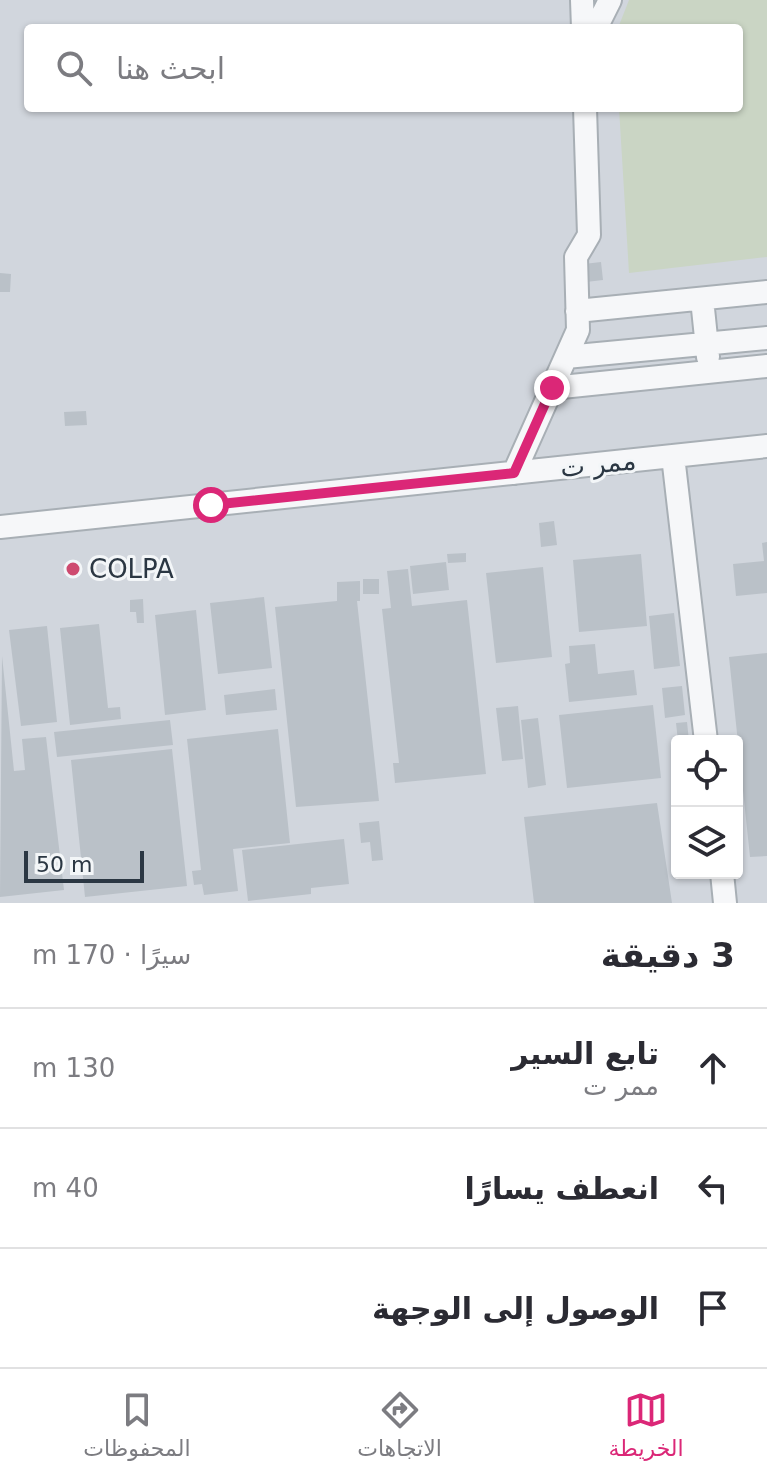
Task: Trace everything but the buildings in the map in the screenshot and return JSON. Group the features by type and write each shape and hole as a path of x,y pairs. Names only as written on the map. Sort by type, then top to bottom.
{"street":[{"path":"582,0 583,24"},
{"path":"598,24 610,0"},
{"path":"514,473 578,330 576,257 589,235 585,112"},
{"path":"577,311 767,292"},
{"path":"702,299 710,372"},
{"path":"566,357 767,338"},
{"path":"552,388 767,366"},
{"name":"ممر ت","path":"0,527 767,446"},
{"path":"673,456 705,735"},
{"path":"723,879 725,903"}],"shaded area":[{"path":"0,0 767,0 767,903 0,903"}],"green space":[{"path":"629,0 767,0 767,257 629,273 619,112 743,112 743,24 620,24"}],"place":[{"name":"COLPA","path":"73,569"}],"route":[{"path":"211,505 514,473 552,388"}]}
